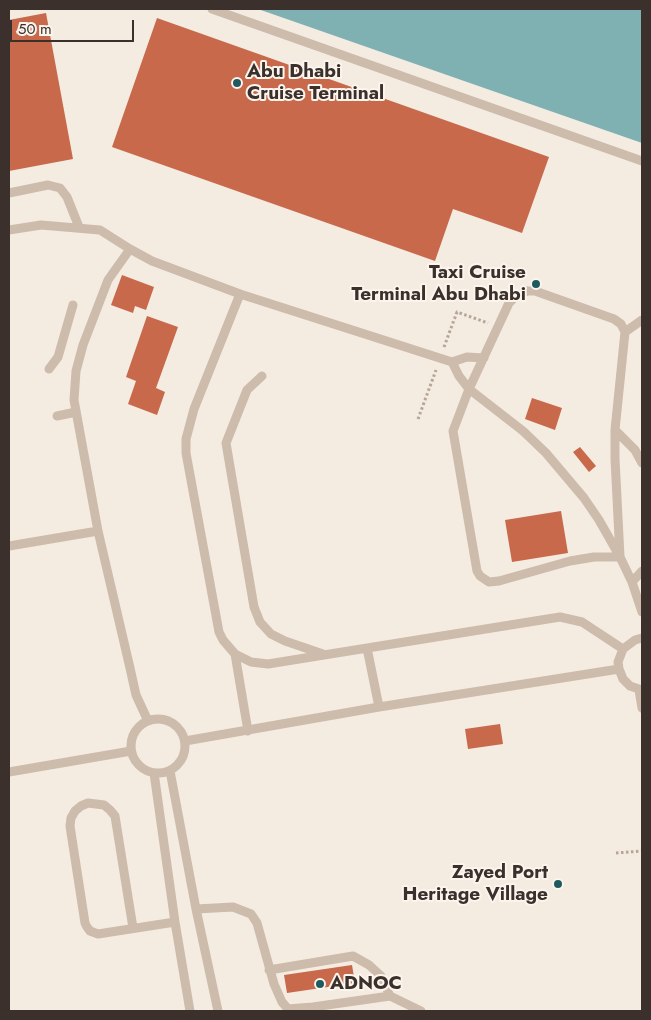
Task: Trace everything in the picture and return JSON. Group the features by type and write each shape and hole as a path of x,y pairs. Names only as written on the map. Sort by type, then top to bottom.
{"lane":[{"path":"212,9 642,161"},
{"path":"9,193 48,186 60,188 67,197 79,228"},
{"path":"9,230 41,225 100,230 152,262 240,294 452,362 467,357 484,358"},
{"path":"130,249 108,280 81,351 75,383 76,412 98,531 136,695 148,721"},
{"path":"528,291 535,291 614,319 621,324 625,332 615,430 620,557 594,557 570,561 494,582 489,582 477,572 452,431 469,389 509,303 514,298 528,291"},
{"path":"240,294 192,415 186,439 188,466 219,632 228,648 235,654 260,664 560,617 582,622 623,649"},
{"path":"49,369 58,357 73,305"},
{"path":"625,332 642,320"},
{"path":"452,362 459,376 469,389 523,431 562,470 599,520 620,557 632,582 642,612"},
{"path":"262,376 247,390 226,443 254,607 265,628 278,638 326,655"},
{"path":"57,416 76,412"},
{"path":"615,430 634,450 642,463"},
{"path":"9,546 98,531"},
{"path":"632,582 642,571"},
{"path":"642,638 628,644 623,649 620,655 619,669 626,682 641,690 642,708"},
{"path":"367,648 379,707"},
{"path":"235,654 248,731"},
{"path":"185,741 379,707 619,669"},
{"path":"155,719 168,721 179,729 185,741 184,753 179,764 170,771 162,773 146,771 139,766 131,751 133,735 142,724 155,719"},
{"path":"9,772 131,751"},
{"path":"170,771 218,1011"},
{"path":"154,773 175,922 190,1011"},
{"path":"132,928 115,816 104,805 88,804 81,806 71,818 70,826 85,923 90,931 98,934 175,922"},
{"path":"196,908 233,907 251,914 257,923 269,970 282,1002 288,1009 390,996 421,1011"},
{"path":"269,970 353,956 369,965 381,976 390,996"}],"path":[{"path":"457,312 498,327"},
{"path":"616,853 642,851"}],"water":[{"path":"258,9 642,9 642,143 467,82"}],"building":[{"path":"46,13 73,159 9,171 9,20"},
{"name":"Abu Dhabi Cruise Terminal","path":"157,18 549,157 522,233 453,209 435,261 112,147"},
{"path":"122,275 154,287 146,310 135,306 133,313 111,305"},
{"path":"147,316 178,327 156,388 165,392 157,415 128,404 136,381 126,377"},
{"path":"532,398 562,408 555,430 525,419"},
{"path":"580,447 596,466 589,472 573,452"},
{"path":"561,511 568,553 512,562 505,520"},
{"path":"500,724 503,744 468,749 465,729"},
{"path":"352,965 355,983 287,993 284,975"}],"place":[{"name":"Abu Dhabi Cruise Terminal","path":"237,83"},
{"name":"Taxi Cruise Terminal Abu Dhabi","path":"536,284"},
{"name":"Zayed Port Heritage Village","path":"558,884"},
{"name":"ADNOC","path":"320,984"}]}
